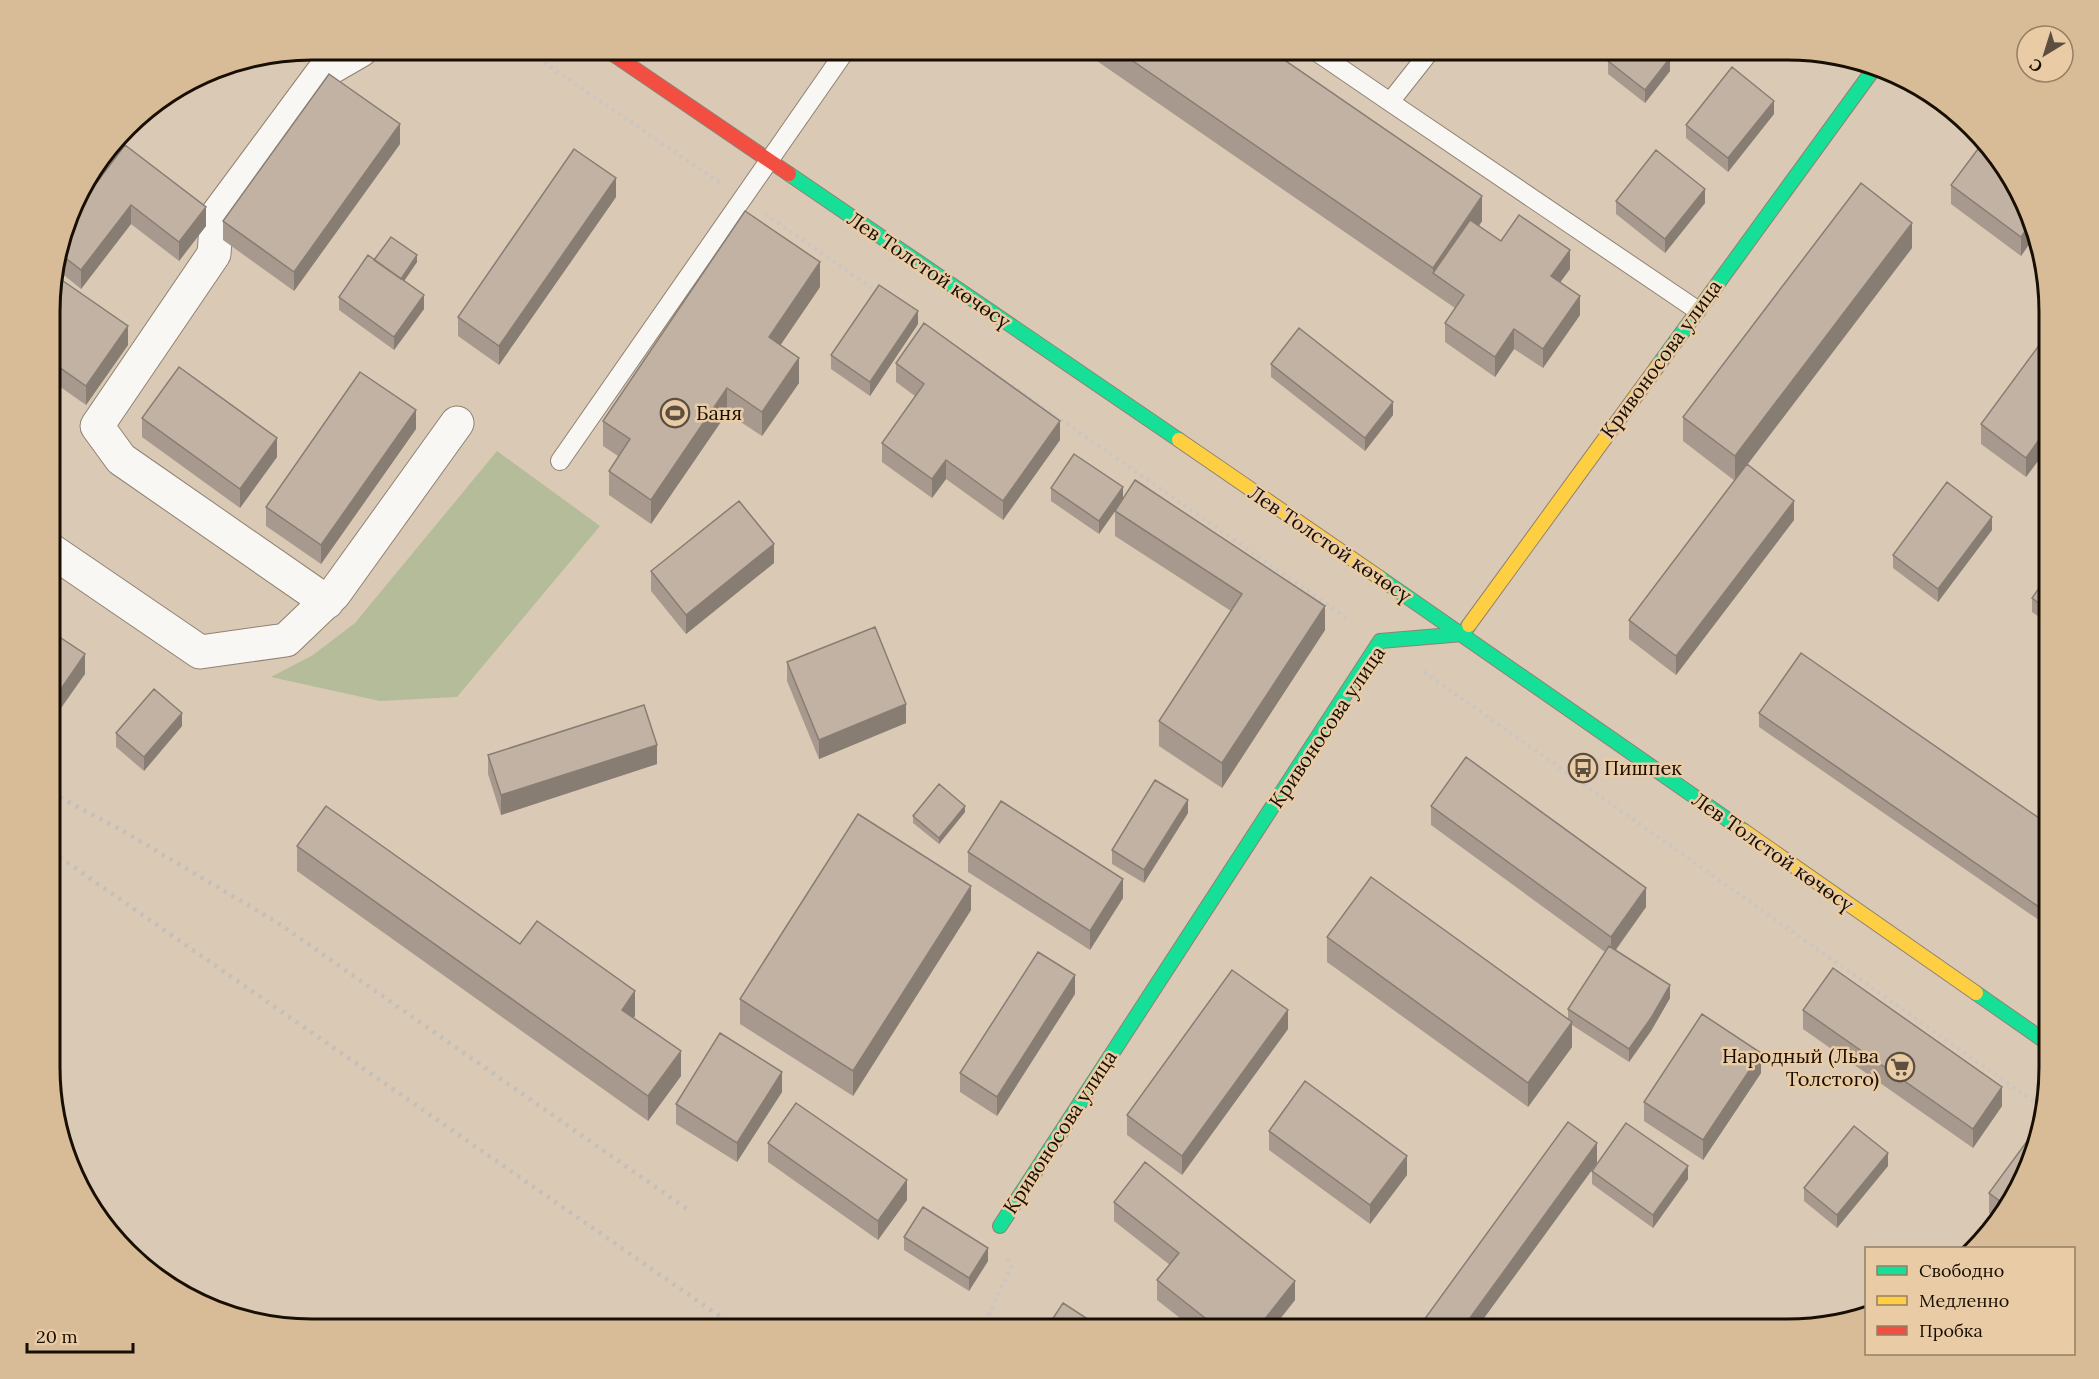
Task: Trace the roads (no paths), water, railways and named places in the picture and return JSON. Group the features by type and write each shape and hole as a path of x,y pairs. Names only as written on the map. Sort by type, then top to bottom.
{"main road":[{"name":"Лев Толстой көчөсү","path":"622,60 1463,634 2039,1037"},
{"name":"Кривоносова улица","path":"1000,1226 1380,641 1463,634 1870,74"}],"street":[{"path":"327,602 121,459 97,426 214,254 217,215 323,72 344,60"},
{"path":"60,556 200,652 286,640 327,602 457,423"}],"lane":[{"path":"560,461 839,60"},
{"path":"1329,60 1697,310"},
{"path":"1390,102 1423,60"}],"railway":[{"path":"60,797 123,831 278,923 687,1209"},
{"path":"60,858 724,1319"}],"place":[{"name":"Баня","path":"675,413"},
{"name":"Пишпек","path":"1583,768"},
{"name":"Народный (Льва Толстого)","path":"1900,1067"}]}
